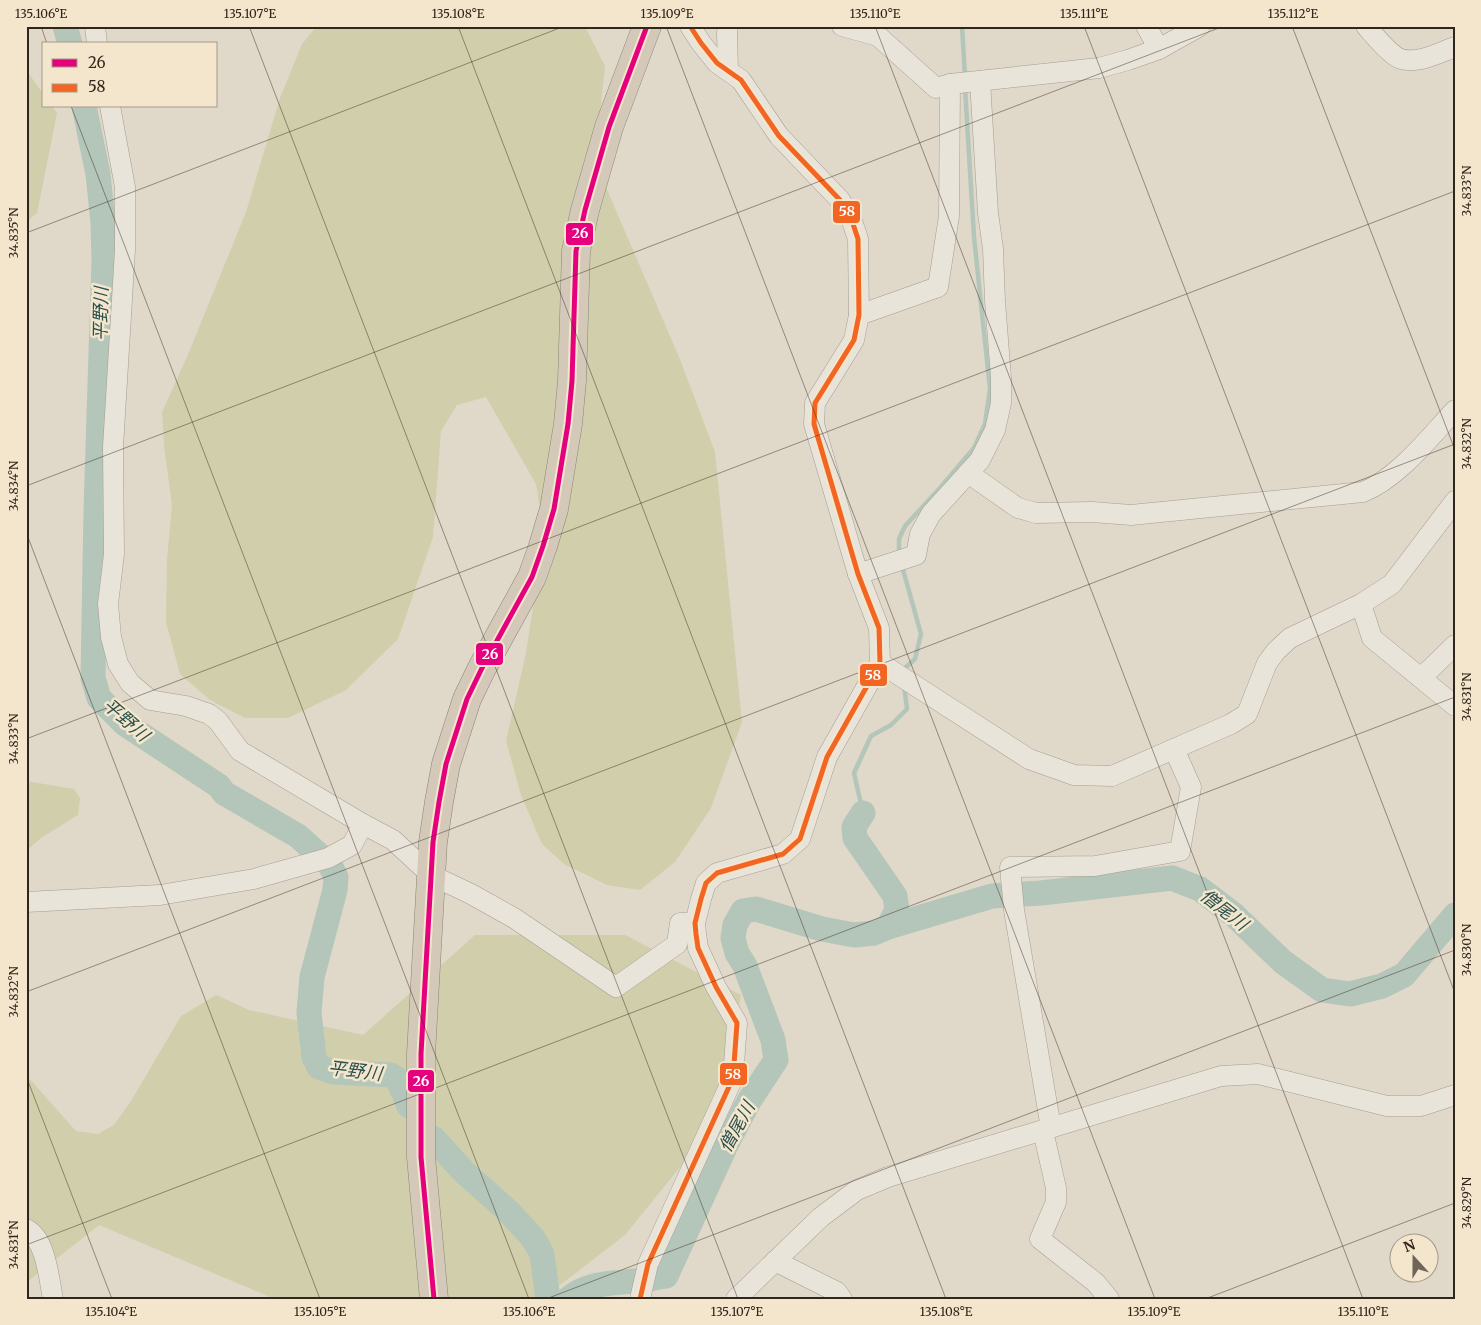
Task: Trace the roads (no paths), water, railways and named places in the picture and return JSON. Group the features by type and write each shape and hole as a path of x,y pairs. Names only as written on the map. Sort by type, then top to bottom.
{"highway":[{"path":"434,1299 421,1157 420,1054 431,875 439,802 446,764 468,699 482,668 532,577 554,510 568,424 572,381 576,251 585,210 609,127 647,26"}],"street":[{"path":"95,26 97,42"},
{"path":"641,1294 648,1264 733,1078 737,1024 716,987 698,948 695,923 706,883 717,873 783,854 800,839 827,757 880,663 879,628 858,574 814,424 815,403 854,340 860,315 858,239 852,221 840,200 779,136 741,80 717,63 700,44 690,26"},
{"path":"728,26 726,33 728,70"},
{"path":"842,26 878,36 936,88 950,84 1099,68 1159,49 1200,26"},
{"path":"1146,26 1159,49"},
{"path":"1366,26 1380,43 1400,59 1422,60 1455,48"},
{"path":"858,574 916,555 920,534 931,514 980,460 995,430 1001,404 1001,378 980,81"},
{"path":"860,315 938,287 949,216 950,84"},
{"path":"110,108 125,187 125,250 113,447 114,554 108,604 111,637 118,664 130,683 150,700 186,706 209,714 218,721 240,751 393,840 431,875 471,894 514,918 616,987 677,944 680,924 695,923"},
{"path":"968,473 1018,508 1036,513 1092,512 1131,515 1362,492 1374,487 1406,461 1455,410"},
{"path":"880,663 1029,759 1074,775 1112,776 1231,724 1247,714 1267,663 1276,651 1290,638 1361,604 1392,584 1455,501"},
{"path":"1361,604 1372,638 1455,706"},
{"path":"1421,678 1455,645"},
{"path":"1109,1299 1096,1284 1040,1239 1056,1202 1056,1188 1010,867 1095,866 1180,851 1191,787 1174,749"},
{"path":"26,902 160,895 254,879 328,858 352,845 363,824"},
{"path":"736,1299 821,1217 857,1190 888,1177 1221,1076 1258,1074 1387,1106 1421,1106 1455,1095"},
{"path":"26,1230 32,1232 42,1247 53,1299"},
{"path":"775,1261 837,1292 842,1299"}],"waterway":[{"name":"平野川","path":"65,26 69,42"},
{"path":"962,26 965,77"},
{"path":"899,556 899,539 905,526 974,448 985,424 990,389 974,237 965,88"},
{"name":"平野川","path":"84,108 98,174 103,222 104,260 93,678 99,698 125,724 219,786 224,793 298,836 330,865 336,877 335,890 312,977 309,1013 314,1057 319,1067 333,1072 391,1075 398,1080 409,1106"},
{"path":"902,566 921,634 915,659 904,669 904,672"},
{"path":"863,813 854,773 871,736 891,725 907,709 904,685"},
{"name":"僧尾川","path":"568,1299 584,1290 600,1285 666,1276 725,1147 749,1101 776,1060 773,1040 745,966 737,953 733,938 735,925 743,911 756,909 822,929 854,935 874,933 888,927 897,910 895,896 855,838 854,827 863,813"},
{"name":"僧尾川","path":"888,927 992,896 1041,893 1172,878 1200,889 1234,915 1283,962 1322,990 1350,994 1382,986 1404,975 1455,915"},
{"name":"平野川","path":"433,1138 464,1172 508,1211 533,1238 542,1254 548,1299"}]}
